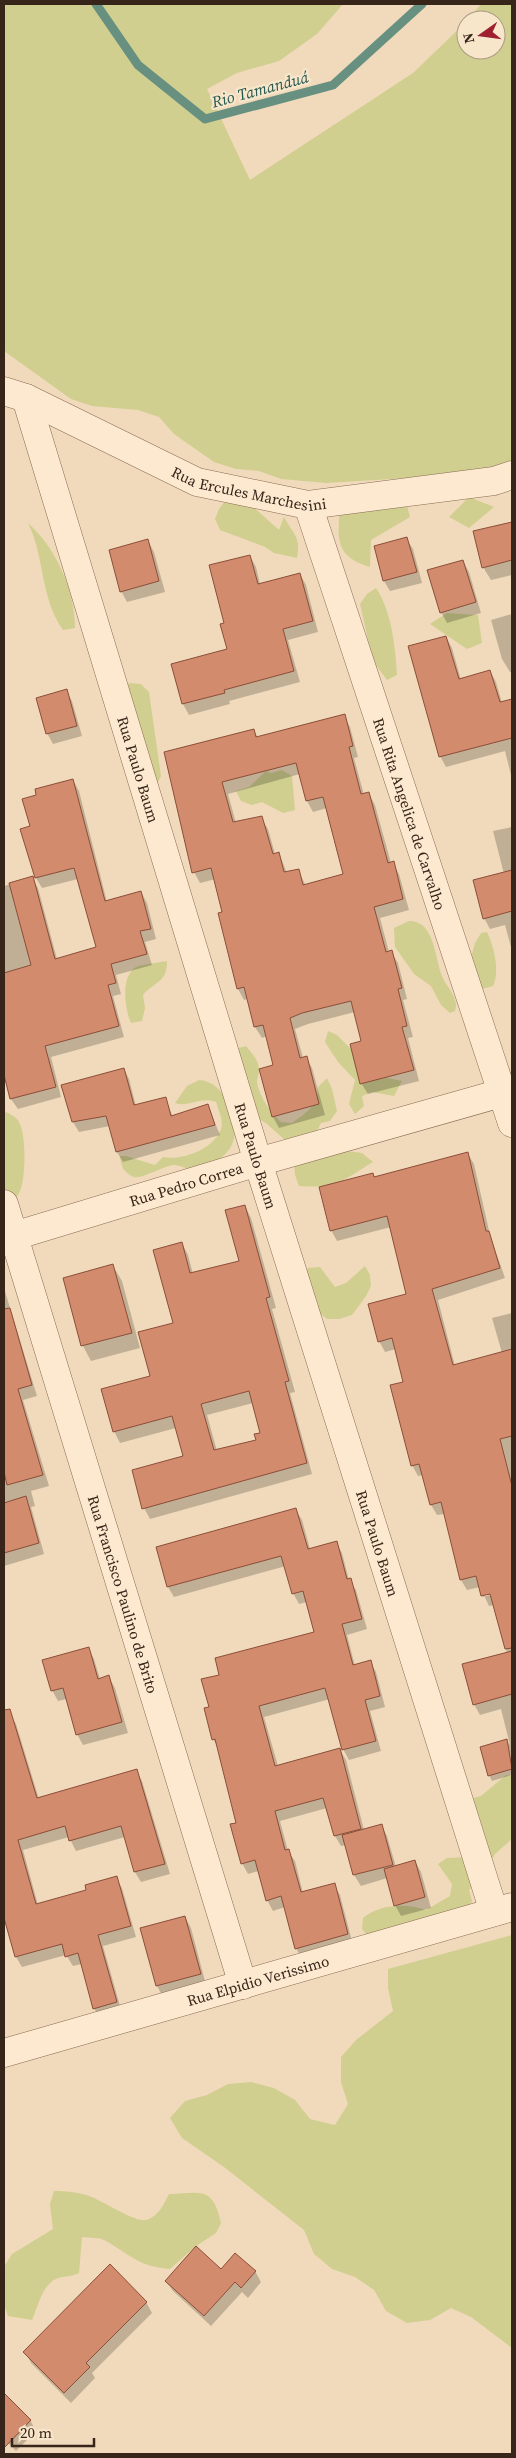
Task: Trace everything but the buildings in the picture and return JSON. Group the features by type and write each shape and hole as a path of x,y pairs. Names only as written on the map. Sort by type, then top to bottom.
{"street":[{"name":"Rua Ercules Marchesini","path":"15,394 197,482 308,505 494,481 512,475"},
{"name":"Rua Paulo Baum","path":"15,394 258,1162 503,1910"},
{"name":"Rua Rita Angelica de Carvalho","path":"308,505 508,1091 512,1123"},
{"name":"Rua Pedro Correa","path":"9,1238 258,1162 508,1091"},
{"name":"Rua Francisco Paulino de Brito","path":"4,1204 9,1238 243,1985"},
{"name":"Rua Elpidio Verissimo","path":"4,2053 503,1910"}],"shaded area":[{"path":"4,4 343,4 317,34 279,61 237,73 207,89 250,180 413,73 456,32 456,60 506,60 506,10 476,10 481,4 512,4 512,464 458,475 326,483 281,479 259,471 236,469 214,462 174,434 159,417 138,410 92,406 71,399 4,351"},
{"path":"403,490 410,517 371,540 370,567 349,557 340,544 340,505"},
{"path":"469,497 494,507 469,528 449,517"},
{"path":"226,500 250,504 279,530 284,517 294,532 297,541 297,558 274,553 265,547 220,530 215,519 219,509"},
{"path":"28,523 47,545 62,571 72,599 75,628 63,630 50,605 37,550"},
{"path":"376,588 386,608 392,630 395,653 397,675 387,680 373,661 360,604 367,594"},
{"path":"447,613 478,615 482,643 467,649 430,624"},
{"path":"129,683 141,684 149,692 161,776 156,786 120,695"},
{"path":"282,770 292,776 295,810 283,813 262,802 252,805 241,801 236,791 249,787 266,771 271,773"},
{"path":"409,921 418,922 429,934 442,976 456,1002 455,1011 450,1013 441,1005 431,986 414,974 395,947 394,928"},
{"path":"487,932 494,952 496,973 493,986 482,989 470,961 475,943 481,933"},
{"path":"167,961 163,978 143,995 145,1008 142,1021 131,1023 125,994 131,971 138,966"},
{"path":"328,1031 337,1035 378,1076 402,1081 394,1096 372,1092 362,1096 364,1106 355,1114 349,1104 355,1080 338,1062 325,1042"},
{"path":"246,1046 258,1063 257,1082 260,1093 273,1114 281,1122 292,1123 307,1112 314,1104 318,1087 327,1078 332,1089 337,1111 330,1121 321,1123 316,1133 285,1140 256,1117 235,1049"},
{"path":"199,1080 204,1080 216,1087 223,1094 232,1111 235,1129 234,1138 227,1152 211,1163 198,1168 188,1169 174,1165 138,1177 128,1174 122,1166 120,1156 155,1165 163,1157 179,1157 205,1148 217,1136 222,1122 216,1102 205,1100 185,1104 175,1103 187,1086"},
{"path":"4,1111 16,1118 20,1124 23,1133 24,1154 22,1185 4,1218"},
{"path":"340,1150 362,1153 373,1162 339,1182 322,1186 299,1186 295,1175 294,1162"},
{"path":"365,1266 370,1275 371,1286 352,1315 339,1319 327,1319 317,1311 299,1277 308,1268 320,1267 335,1287 346,1283"},
{"path":"506,1775 512,1776 512,1839 495,1854 484,1873 469,1890 472,1901 467,1912 367,1935 362,1929 363,1918 370,1913 393,1906 410,1906 426,1910 450,1896 452,1884 438,1864 447,1858 471,1857 469,1799 481,1796"},
{"path":"512,1935 512,2348 471,2317 451,2308 430,2320 407,2323 386,2311 374,2290 355,2277 332,2269 314,2254 304,2230 224,2167 182,2138 170,2118 185,2101 207,2095 228,2084 251,2082 274,2088 295,2100 310,2119 335,2125 348,2104 341,2082 341,2057 356,2040 393,2011 388,1988 388,1969"},
{"path":"54,2191 72,2192 95,2198 127,2215 141,2220 154,2216 163,2206 169,2194 204,2194 214,2202 221,2223 216,2233 196,2246 170,2269 143,2263 104,2240 82,2237 79,2273 56,2279 47,2286 32,2320 8,2316 4,2305 4,2267 12,2254 53,2229 50,2204"}],"waterway":[{"name":"Rio Tamanduá","path":"96,4 138,65 205,119 333,85 422,4"}]}
